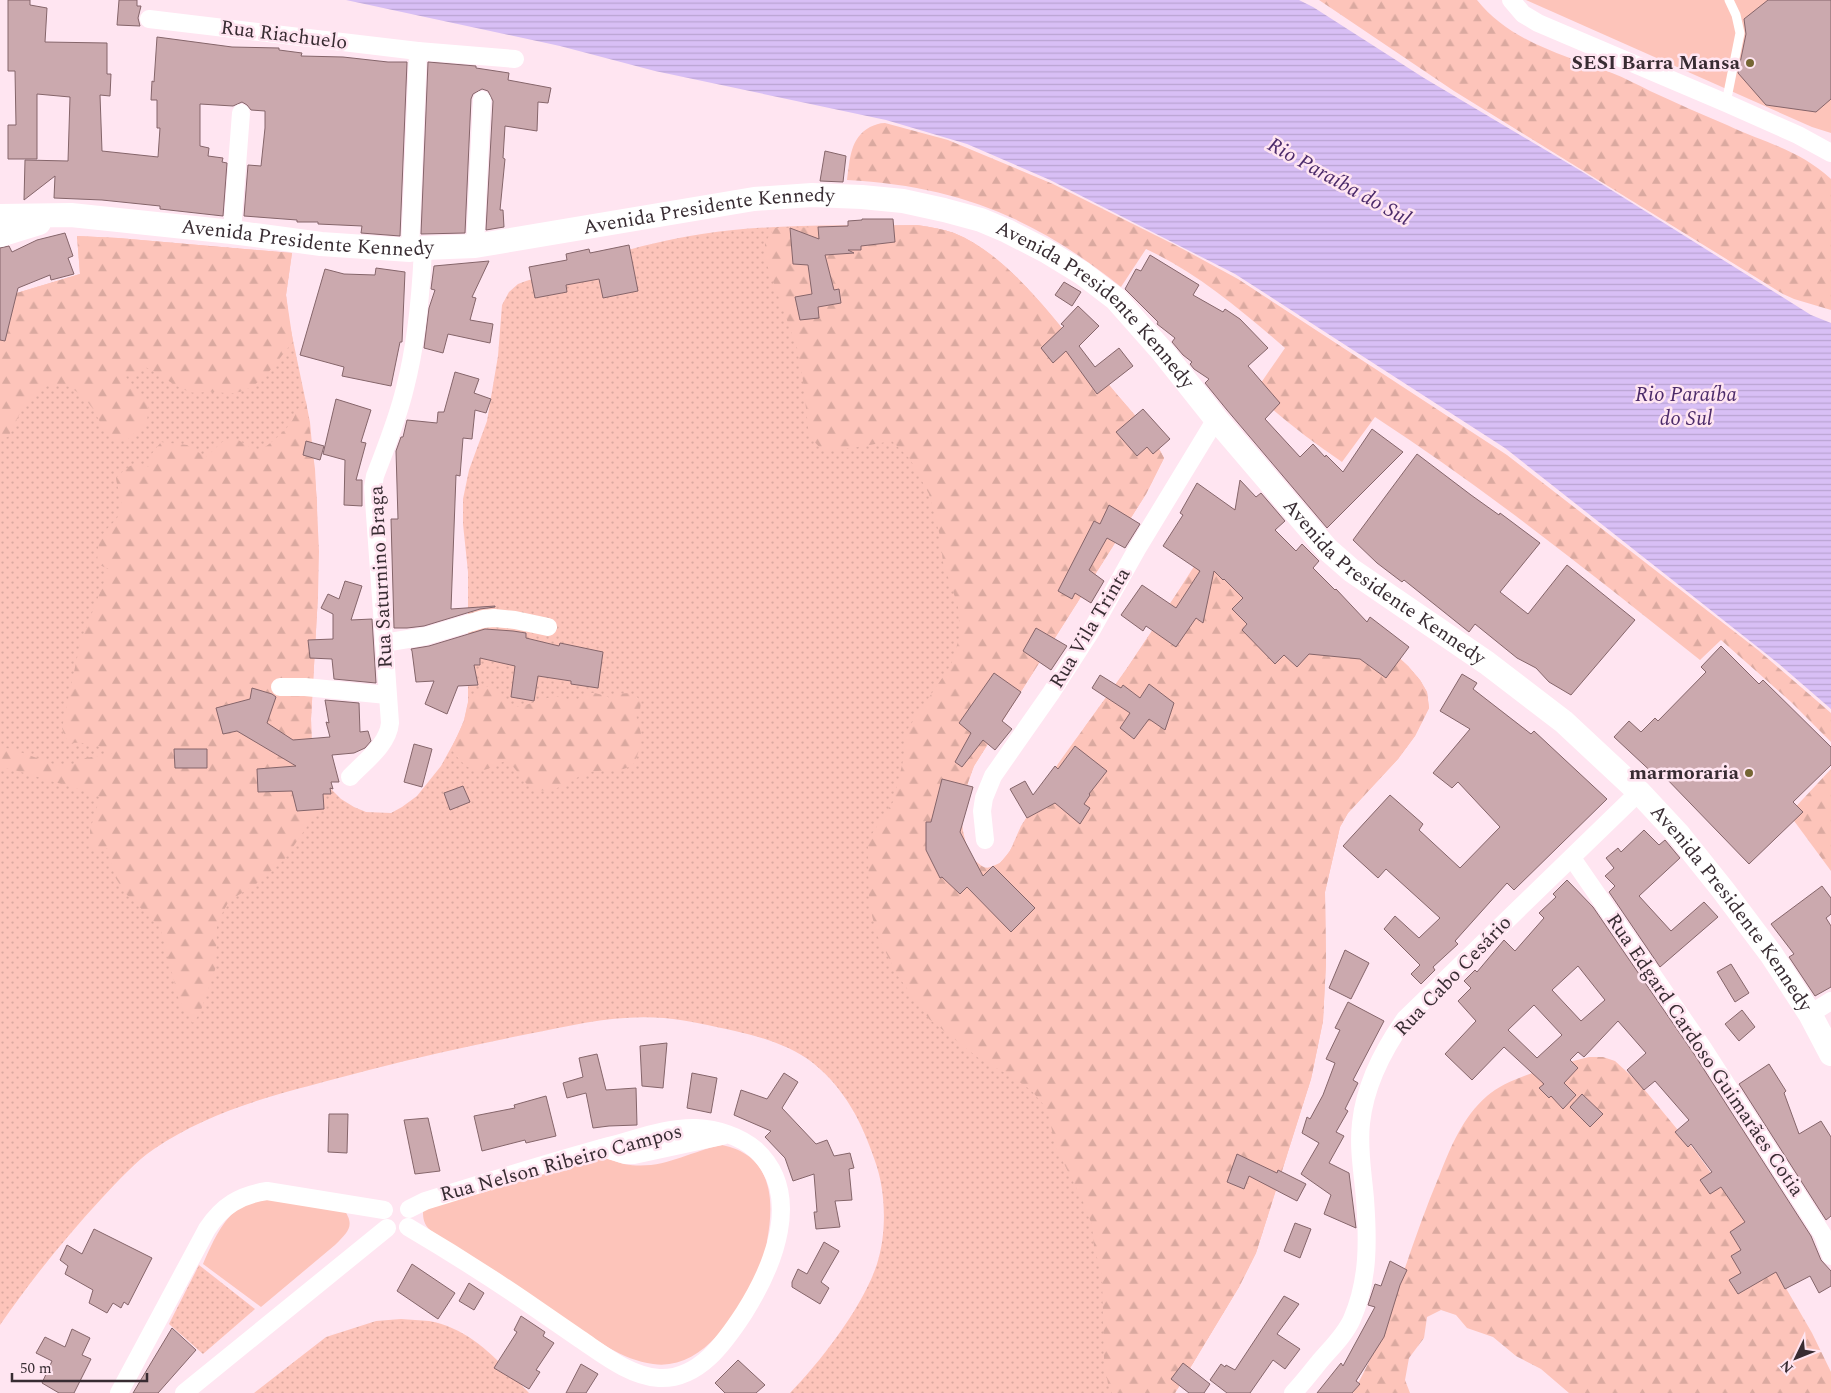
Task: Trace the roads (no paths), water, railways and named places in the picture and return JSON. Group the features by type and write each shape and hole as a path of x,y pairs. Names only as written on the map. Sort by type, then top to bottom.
{"main road":[{"name":"Avenida Presidente Kennedy","path":"0,216 71,215 232,232 321,244 417,249 475,246 754,199 812,195 903,201 981,220 1007,230 1046,251 1100,286 1131,315 1216,419 1327,549 1352,570 1487,663 1564,722 1639,792 1679,835 1771,954 1810,1014 1831,1054"},
{"name":"Avenida Presidente Kennedy","path":"0,235 71,215"}],"street":[{"path":"1512,0 1523,14 1538,23 1726,103 1798,135 1831,153"},
{"name":"Rua Riachuelo","path":"149,19 418,51 515,59"},
{"path":"417,249 418,51"},
{"path":"475,246 482,100"},
{"path":"232,232 241,113"},
{"name":"Rua Saturnino Braga","path":"350,777 385,740 389,732 390,723 373,487 375,476 405,389 416,336 421,293 417,249"},
{"name":"Rua Vila Trinta","path":"985,840 982,811 984,798 993,776 1052,693 1091,631 1137,549 1216,419"},
{"path":"384,643 426,636 483,619 504,618 548,628"},
{"path":"280,687 343,690 387,695"},
{"name":"Rua Cabo Cesário","path":"1293,1393 1344,1333 1352,1320 1364,1280 1368,1248 1360,1143 1361,1124 1369,1088 1388,1046 1405,1019 1639,792"},
{"name":"Rua Edgard Cardoso Guimarães Cotia","path":"1572,858 1713,1064 1823,1235 1831,1256"},
{"path":"1810,1014 1831,1001"},
{"name":"Rua Nelson Ribeiro Campos","path":"408,1227 458,1256 611,1360 648,1376 659,1378 680,1376 699,1366 708,1359 736,1326 756,1293 771,1261 780,1228 780,1196 777,1180 769,1165 751,1146 728,1134 711,1130 680,1128 602,1148 425,1201 409,1209"},
{"path":"119,1393 207,1229 215,1217 232,1202 255,1193 267,1191 384,1210"},
{"path":"395,1202 405,1205 409,1209 412,1218 408,1227 400,1232 391,1231 387,1228 382,1220 386,1206 395,1202"},
{"path":"184,1393 387,1228"}],"lane":[{"path":"1726,103 1740,33 1736,15 1729,0"}],"water":[{"name":"Rio Paraíba do Sul","path":"346,0 1299,0 1424,78 1581,171 1811,315 1831,323 1831,709 1779,664 1505,448 1235,274 1050,180 967,144 886,120 655,71 560,46"}],"place":[{"name":"SESI Barra Mansa","path":"1750,63"},
{"name":"marmoraria","path":"1749,773"}]}
